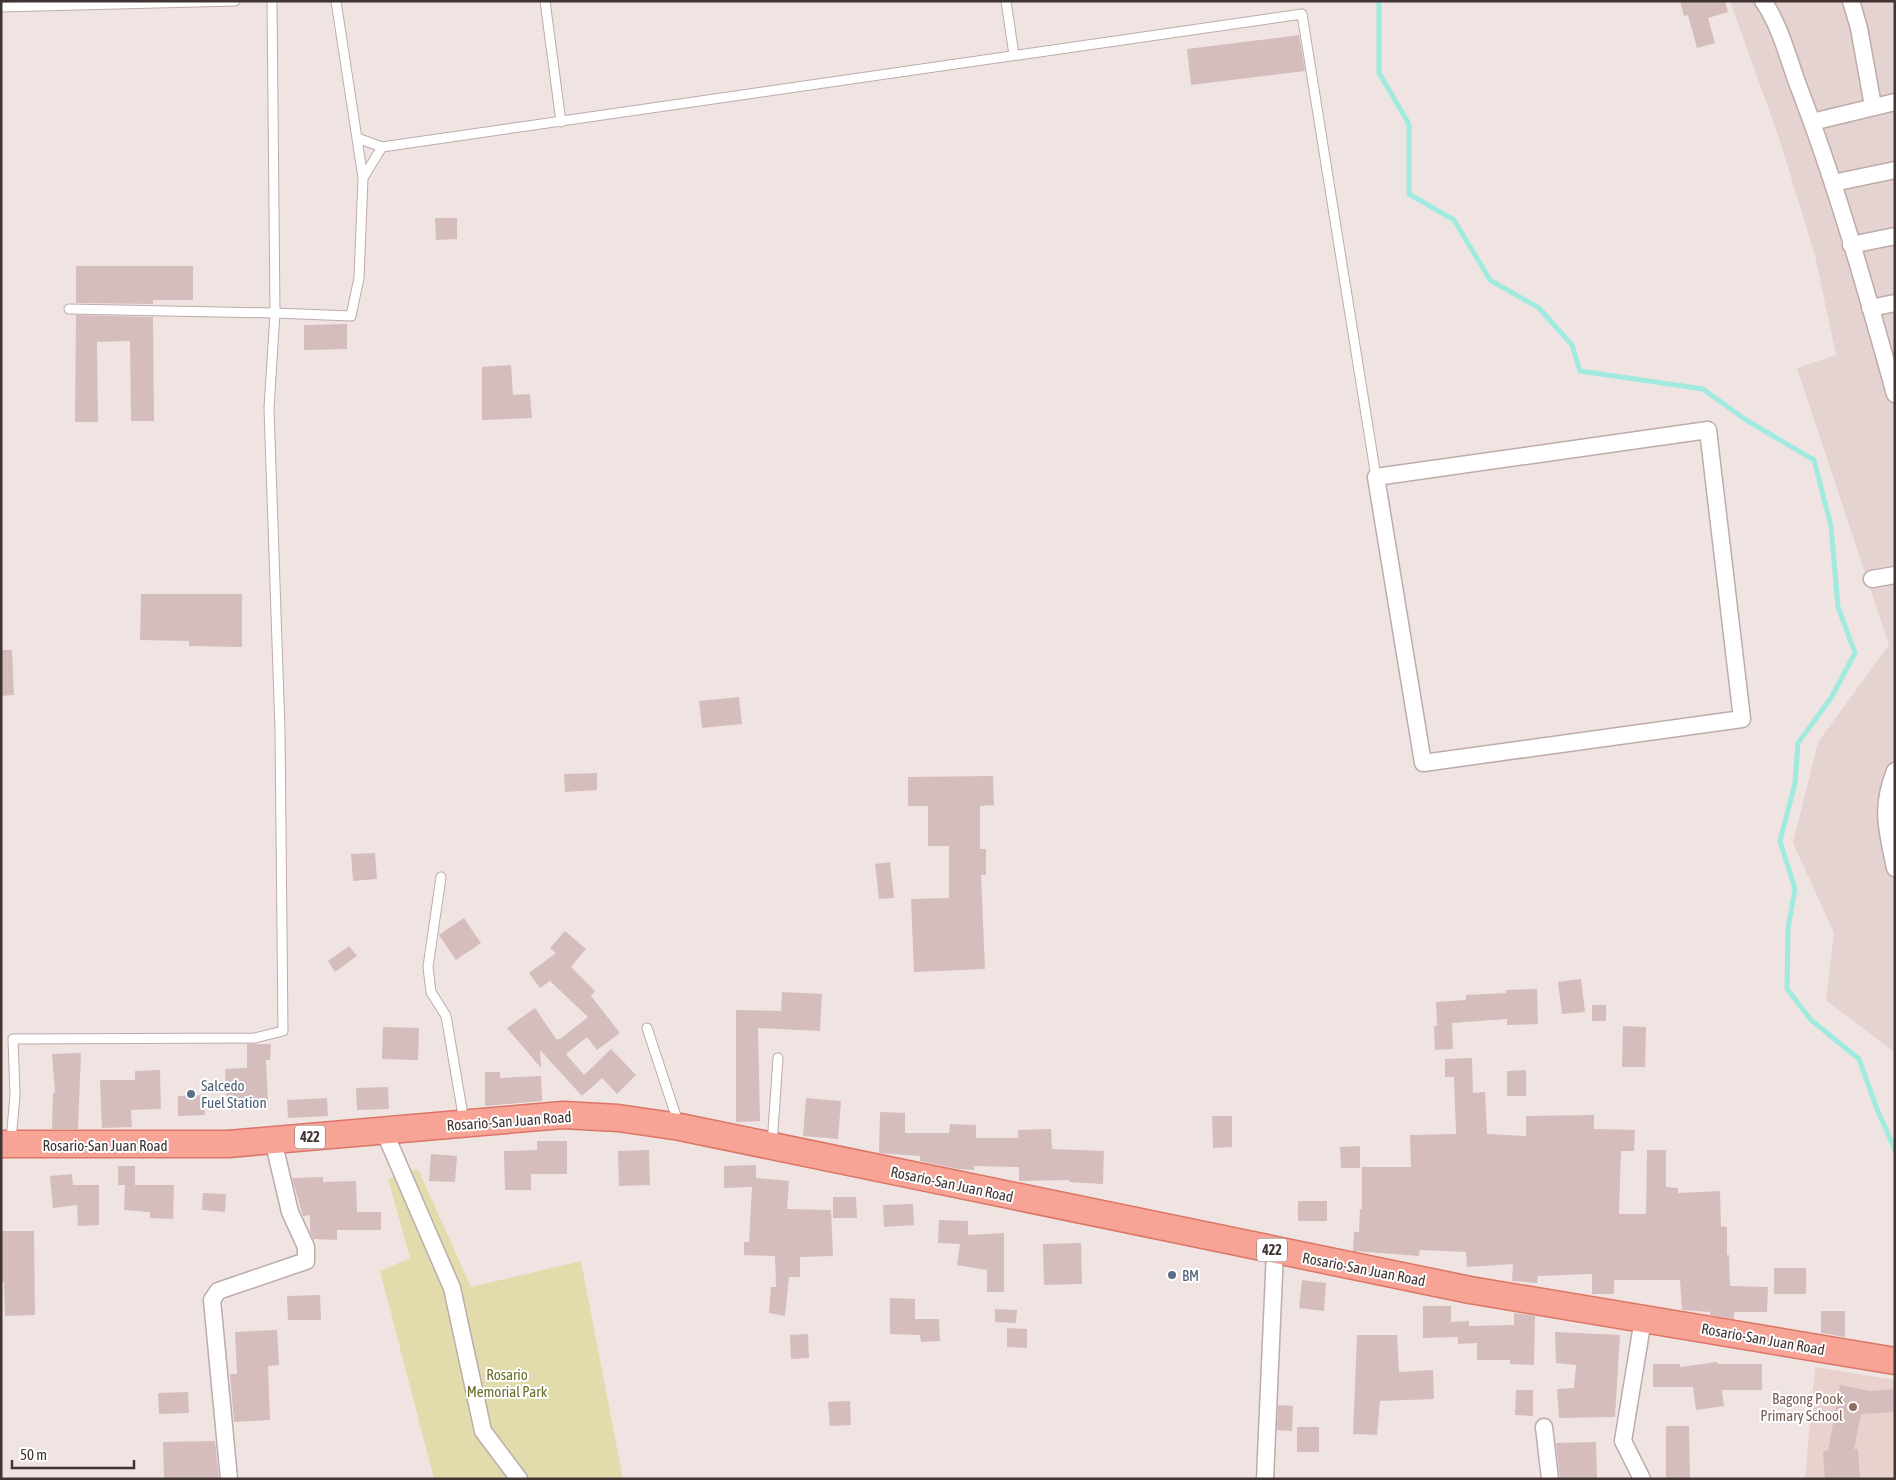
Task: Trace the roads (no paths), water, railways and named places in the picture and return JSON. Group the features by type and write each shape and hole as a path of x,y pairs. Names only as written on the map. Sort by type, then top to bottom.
{"main road":[{"name":"Rosario-San Juan Road","path":"6,1144 228,1144 564,1114 618,1118 680,1127 772,1148 1470,1290 1895,1361"}],"street":[{"path":"1763,1 1772,19 1812,122 1891,369 1895,394"},
{"path":"1851,1 1859,28 1873,106"},
{"path":"1812,122 1895,102"},
{"path":"1832,183 1895,170"},
{"path":"1851,245 1895,236"},
{"path":"1870,308 1895,302"},
{"path":"1708,430 1742,719 1423,763 1376,477 1708,430"},
{"path":"1872,579 1895,575"},
{"path":"1895,771 1885,800 1890,820 1895,868"},
{"path":"384,1131 452,1288 483,1431 519,1479"},
{"path":"229,1479 212,1300 218,1291 306,1261 306,1247 290,1212 273,1140"},
{"path":"1265,1479 1275,1251"},
{"path":"1642,1479 1623,1441 1643,1319"},
{"path":"1544,1427 1550,1479"}],"lane":[{"path":"1,7 235,1"},
{"path":"6,1144 15,1095 13,1039 255,1038 283,1031 280,730 269,408 275,313 272,1"},
{"path":"69,310 351,316 359,278 363,178 336,1"},
{"path":"545,1 561,122"},
{"path":"1006,1 1014,55"},
{"path":"356,138 382,147 1302,14 1376,477"},
{"path":"363,178 382,147"},
{"path":"441,877 428,967 432,992 446,1016 465,1124"},
{"path":"647,1028 680,1127"},
{"path":"772,1148 778,1058"}],"waterway":[{"path":"1379,1 1379,73 1409,124 1409,194 1454,220 1490,280 1539,308 1572,345 1580,371 1703,389 1746,420 1814,460 1831,526 1838,607 1855,653 1831,698 1798,743 1795,783 1780,841 1795,889 1788,928 1787,989 1811,1020 1859,1059 1877,1109 1895,1150"}],"place":[{"name":"Salcedo Fuel Station","path":"191,1094"},
{"name":"BM","path":"1172,1275"},
{"name":"Bagong Pook Primary School","path":"1853,1407"}],"park label":[{"name":"Rosario Memorial Park","path":"507,1382"}]}
